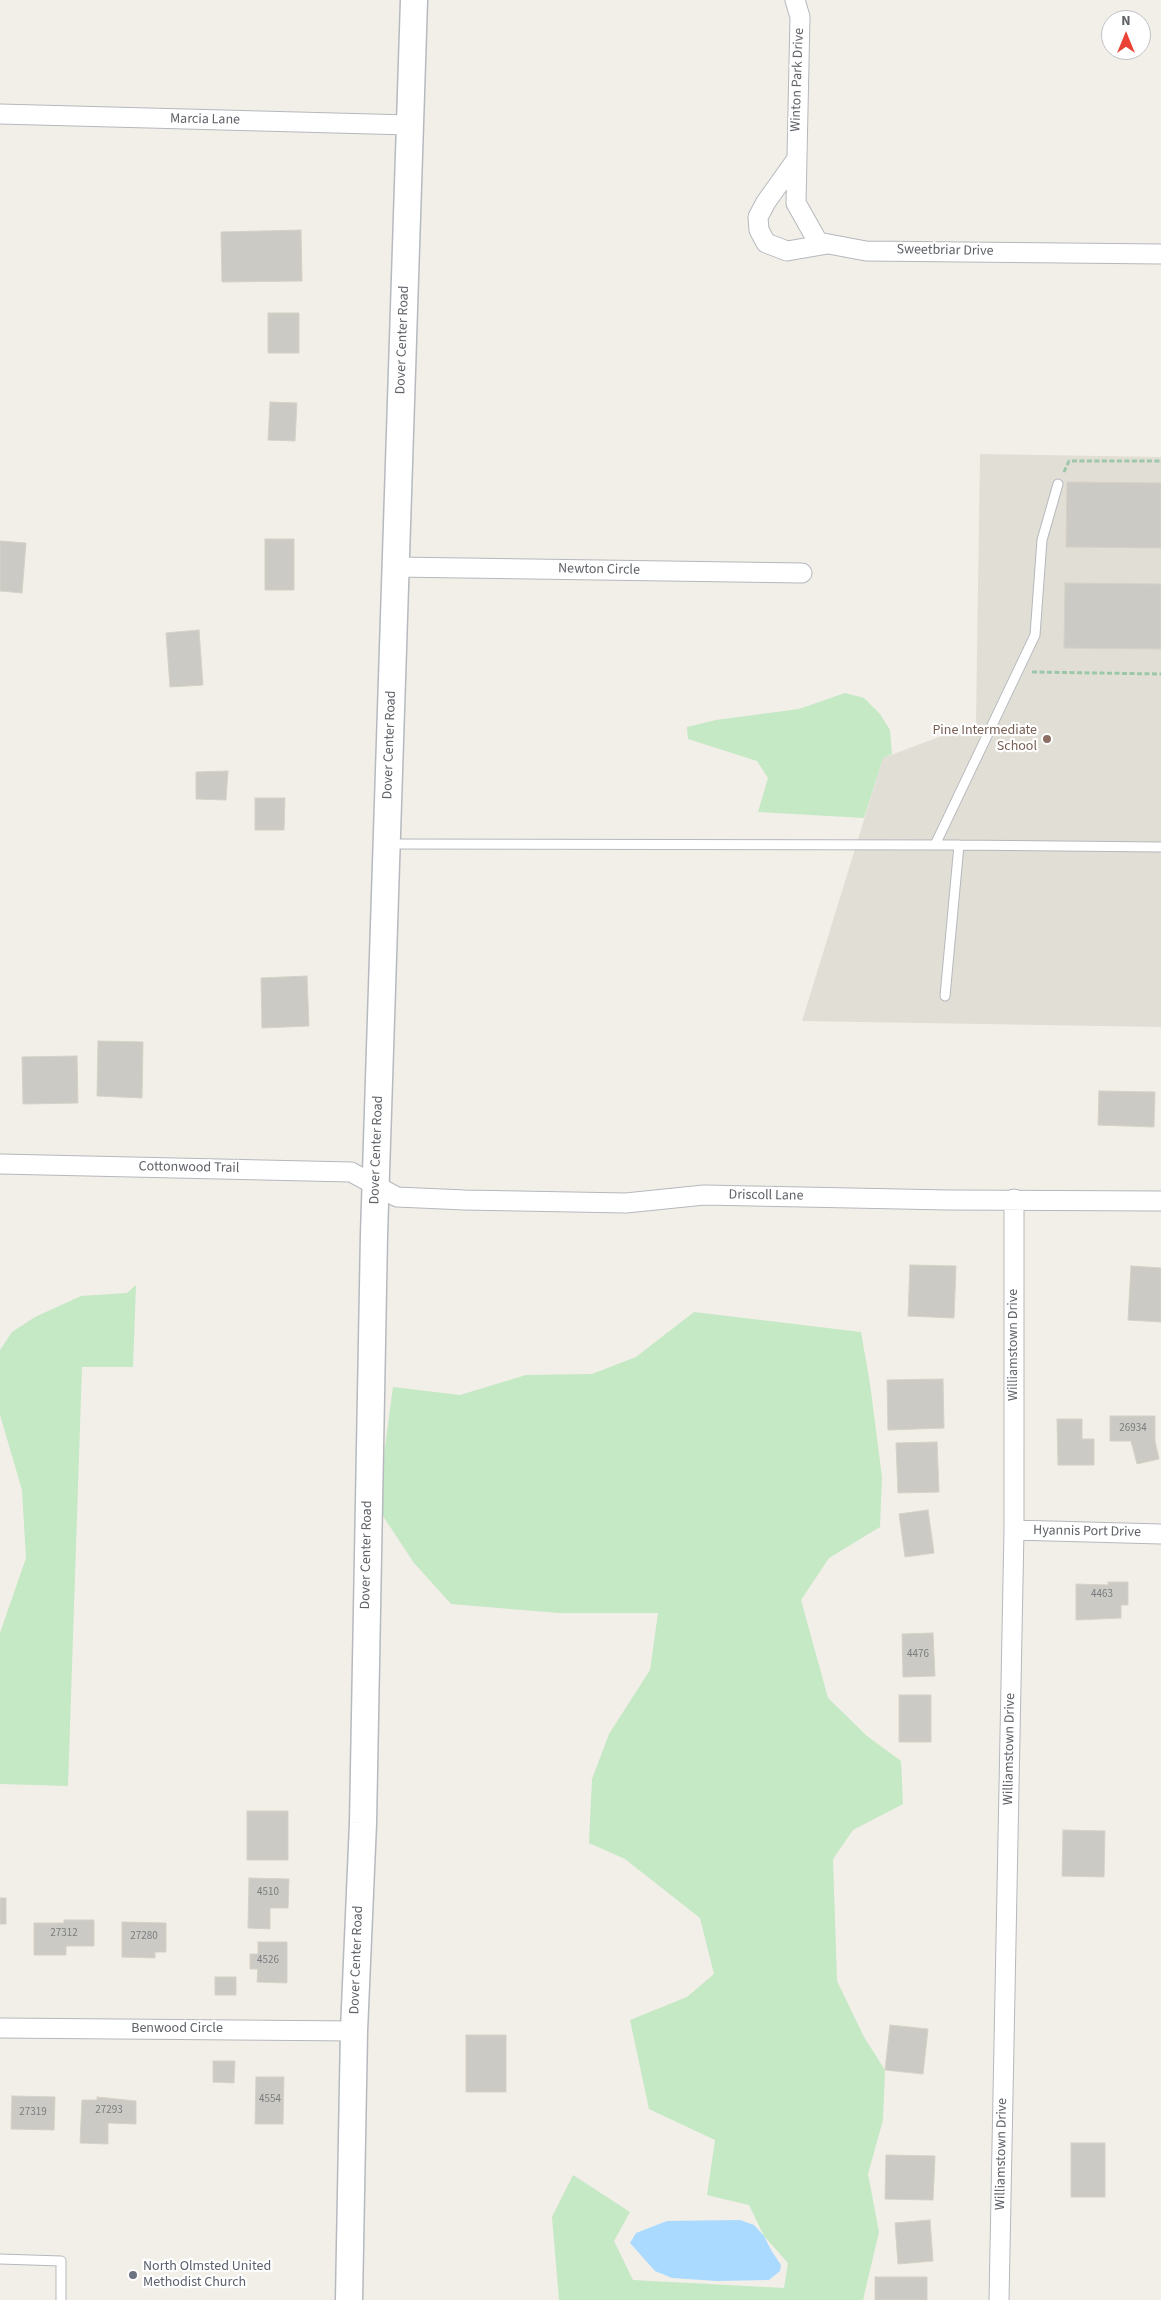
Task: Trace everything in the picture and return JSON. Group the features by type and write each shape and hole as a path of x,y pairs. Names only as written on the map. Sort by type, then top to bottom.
{"street":[{"name":"Dover Center Road","path":"349,2300 354,2031 363,1823 376,1185 414,0"},
{"name":"Winton Park Drive","path":"794,0 800,17 796,160"},
{"name":"Marcia Lane","path":"0,114 409,125"},
{"path":"796,160 796,203 818,242 828,244"},
{"path":"796,160 758,217 759,230 766,243 787,251 828,244"},
{"name":"Sweetbriar Drive","path":"828,244 866,251 1161,254"},
{"name":"Newton Circle","path":"396,567 802,572"},
{"name":"Cottonwood Trail","path":"0,1164 351,1172 376,1185"},
{"name":"Driscoll Lane","path":"376,1185 397,1197 465,1200 626,1202 704,1195 949,1200 1161,1201"},
{"name":"Williamstown Drive","path":"999,2300 1014,1530 1014,1199"},
{"name":"Hyannis Port Drive","path":"1014,1530 1161,1534"},
{"name":"Benwood Circle","path":"0,2028 354,2031"}],"lane":[{"path":"935,845 1016,672 1035,636 1042,540 1058,484"},
{"path":"388,844 1161,847"},
{"path":"945,996 959,845"},
{"path":"0,2259 61,2261 61,2300"}],"path":[{"path":"1058,484 1069,461 1161,461"},
{"path":"1016,672 1161,674"}],"shaded area":[{"name":"Pine Intermediate School","path":"980,454 1161,457 1161,1027 802,1021 883,758 976,723"}],"green space":[{"path":"845,693 864,698 880,714 890,730 892,754 883,758 864,818 758,812 768,778 757,761 688,739 687,727 716,720 799,709"},
{"path":"136,1285 133,1367 82,1367 68,1786 0,1784 0,1633 26,1558 22,1490 0,1415 0,1350 12,1332 35,1317 81,1296 127,1293"},
{"path":"694,1312 861,1332 870,1384 882,1477 880,1527 829,1558 801,1600 828,1698 867,1736 901,1761 903,1804 853,1830 833,1859 837,1981 864,2037 885,2070 883,2120 868,2174 879,2232 863,2300 559,2300 552,2217 573,2175 630,2212 614,2241 633,2280 784,2288 788,2263 764,2236 749,2205 707,2195 715,2140 649,2109 630,2020 687,1997 714,1974 700,1918 625,1859 589,1843 592,1779 609,1734 650,1670 658,1613 559,1613 451,1604 414,1563 377,1507 393,1387 460,1395 526,1375 592,1374 636,1357"}],"water":[{"path":"740,2220 754,2225 764,2236 781,2265 780,2271 769,2280 717,2281 672,2278 655,2271 630,2243 636,2233 667,2221"}],"building":[{"path":"301,230 302,281 222,282 221,232"},
{"path":"268,313 299,313 299,353 268,353"},
{"path":"270,402 297,403 295,441 268,440"},
{"path":"1067,482 1161,483 1161,548 1066,547"},
{"path":"265,539 294,539 294,590 265,590"},
{"path":"0,541 26,543 22,593 0,591"},
{"path":"1065,583 1161,584 1161,649 1064,648"},
{"path":"199,630 203,685 170,687 166,633"},
{"path":"228,771 226,800 196,799 196,772"},
{"path":"255,798 285,798 284,830 255,830"},
{"path":"307,976 309,1026 262,1028 261,978"},
{"path":"98,1041 143,1042 142,1098 97,1096"},
{"path":"77,1056 78,1103 23,1104 22,1057"},
{"path":"1099,1091 1155,1092 1154,1127 1098,1125"},
{"path":"910,1265 956,1266 954,1318 908,1316"},
{"path":"1131,1266 1161,1268 1161,1322 1128,1320"},
{"path":"943,1379 944,1428 888,1430 887,1380"},
{"path":"1110,1416 1155,1416 1155,1441 1159,1459 1137,1464 1131,1441 1110,1441"},
{"path":"1057,1419 1082,1419 1082,1439 1094,1439 1094,1465 1058,1465"},
{"path":"937,1442 939,1492 898,1493 896,1443"},
{"path":"928,1510 934,1553 905,1557 899,1514"},
{"path":"1108,1582 1128,1582 1128,1605 1121,1605 1121,1618 1076,1620 1076,1584 1108,1585"},
{"path":"933,1633 935,1676 903,1677 902,1634"},
{"path":"899,1695 931,1695 931,1742 899,1742"},
{"path":"247,1811 288,1811 288,1860 247,1860"},
{"path":"1063,1830 1105,1831 1104,1877 1062,1876"},
{"path":"249,1878 289,1879 288,1908 270,1908 270,1929 248,1928"},
{"path":"0,1898 6,1898 6,1924 0,1924"},
{"path":"64,1920 94,1920 94,1946 66,1946 66,1955 34,1955 34,1923 64,1923"},
{"path":"122,1922 166,1923 166,1952 155,1952 155,1958 122,1957"},
{"path":"258,1942 287,1942 287,1983 257,1982 258,1969 250,1969 250,1954 258,1954"},
{"path":"215,1977 236,1977 236,1995 215,1995"},
{"path":"890,2025 928,2029 923,2074 885,2070"},
{"path":"466,2035 506,2035 506,2092 466,2092"},
{"path":"213,2061 235,2061 234,2083 213,2082"},
{"path":"256,2077 284,2077 283,2124 255,2124"},
{"path":"12,2096 55,2097 54,2130 11,2129"},
{"path":"97,2097 136,2101 136,2124 108,2123 108,2144 80,2143 82,2100 97,2100"},
{"path":"1071,2143 1105,2143 1105,2197 1071,2197"},
{"path":"886,2155 935,2156 933,2200 885,2199"},
{"path":"930,2220 933,2261 898,2264 895,2223"},
{"path":"875,2277 927,2277 927,2300 875,2300"}],"place":[{"name":"Pine Intermediate School","path":"1047,739"},
{"name":"North Olmsted United Methodist Church","path":"133,2275"}]}
